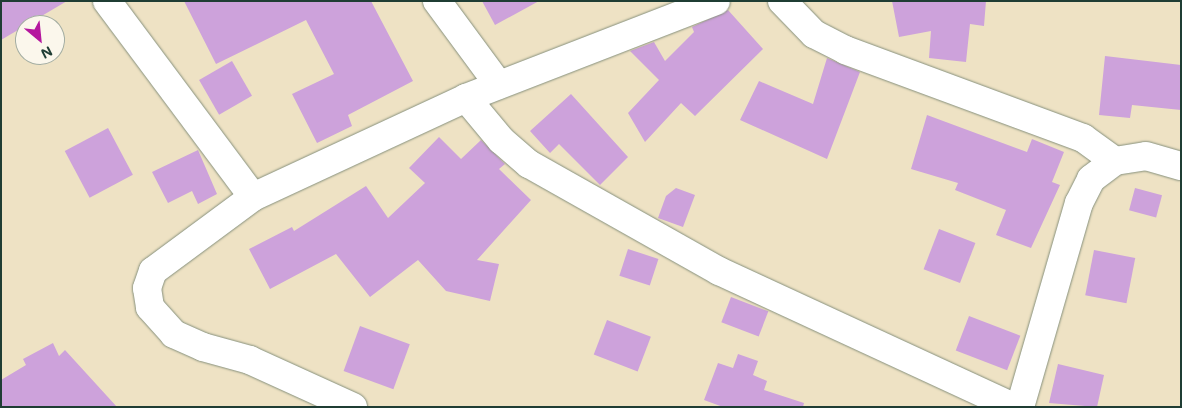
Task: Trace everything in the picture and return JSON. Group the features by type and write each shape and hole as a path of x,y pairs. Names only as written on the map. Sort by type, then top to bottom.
{"street":[{"path":"108,1 253,197"},
{"path":"437,1 499,85"},
{"path":"353,407 250,360 203,346 174,334 150,307 147,288 153,271 253,197 466,98 716,1"},
{"path":"782,1 814,34 844,50 1083,138 1115,161"},
{"path":"466,98 501,140 529,164 719,272 1014,407"},
{"path":"1020,407 1079,203 1091,179 1115,161 1146,156 1181,166"}],"building":[{"path":"1,1 67,1 43,15 15,15 15,32 1,40"},
{"path":"184,1 371,1 413,81 348,115 352,126 317,143 292,94 334,74 306,20 216,64"},
{"path":"482,1 539,1 495,25"},
{"path":"892,1 986,1 984,26 970,24 966,62 929,58 931,31 899,37"},
{"path":"728,10 763,49 695,116 681,103 645,142 628,113 659,80 630,51 654,42 665,61 694,32 692,27"},
{"path":"1105,56 1181,65 1181,110 1132,105 1130,118 1099,115"},
{"path":"827,58 860,72 827,159 740,120 759,81 813,104"},
{"path":"232,61 252,96 219,115 199,80"},
{"path":"571,94 628,157 600,185 559,144 550,153 530,131"},
{"path":"927,115 1027,152 1032,139 1064,152 1052,182 1060,185 1031,248 996,235 1006,210 955,190 958,183 911,169"},
{"path":"108,128 133,175 90,198 65,151"},
{"path":"439,137 461,159 481,140 505,164 499,169 531,200 477,260 499,264 490,301 446,291 418,260 370,297 336,254 270,289 249,249 292,227 294,231 366,186 388,218 425,183 409,168"},
{"path":"198,150 217,194 198,204 192,191 168,203 152,172"},
{"path":"676,188 695,195 683,227 658,218 666,196"},
{"path":"1135,188 1162,195 1156,217 1129,210"},
{"path":"939,229 975,243 960,283 924,269"},
{"path":"628,249 658,259 650,286 619,276"},
{"path":"1094,250 1135,258 1126,303 1085,295"},
{"path":"731,297 768,311 759,337 721,322"},
{"path":"969,316 1020,336 1007,370 956,351"},
{"path":"607,320 651,337 638,371 594,355"},
{"path":"360,326 410,344 393,389 344,371"},
{"path":"53,343 59,356 65,350 117,407 1,407 1,380 26,365 23,359"},
{"path":"738,354 758,361 753,375 767,381 764,390 804,403 803,407 723,407 704,400 718,363 733,368"},
{"path":"1058,364 1104,375 1097,407 1049,403"}]}
